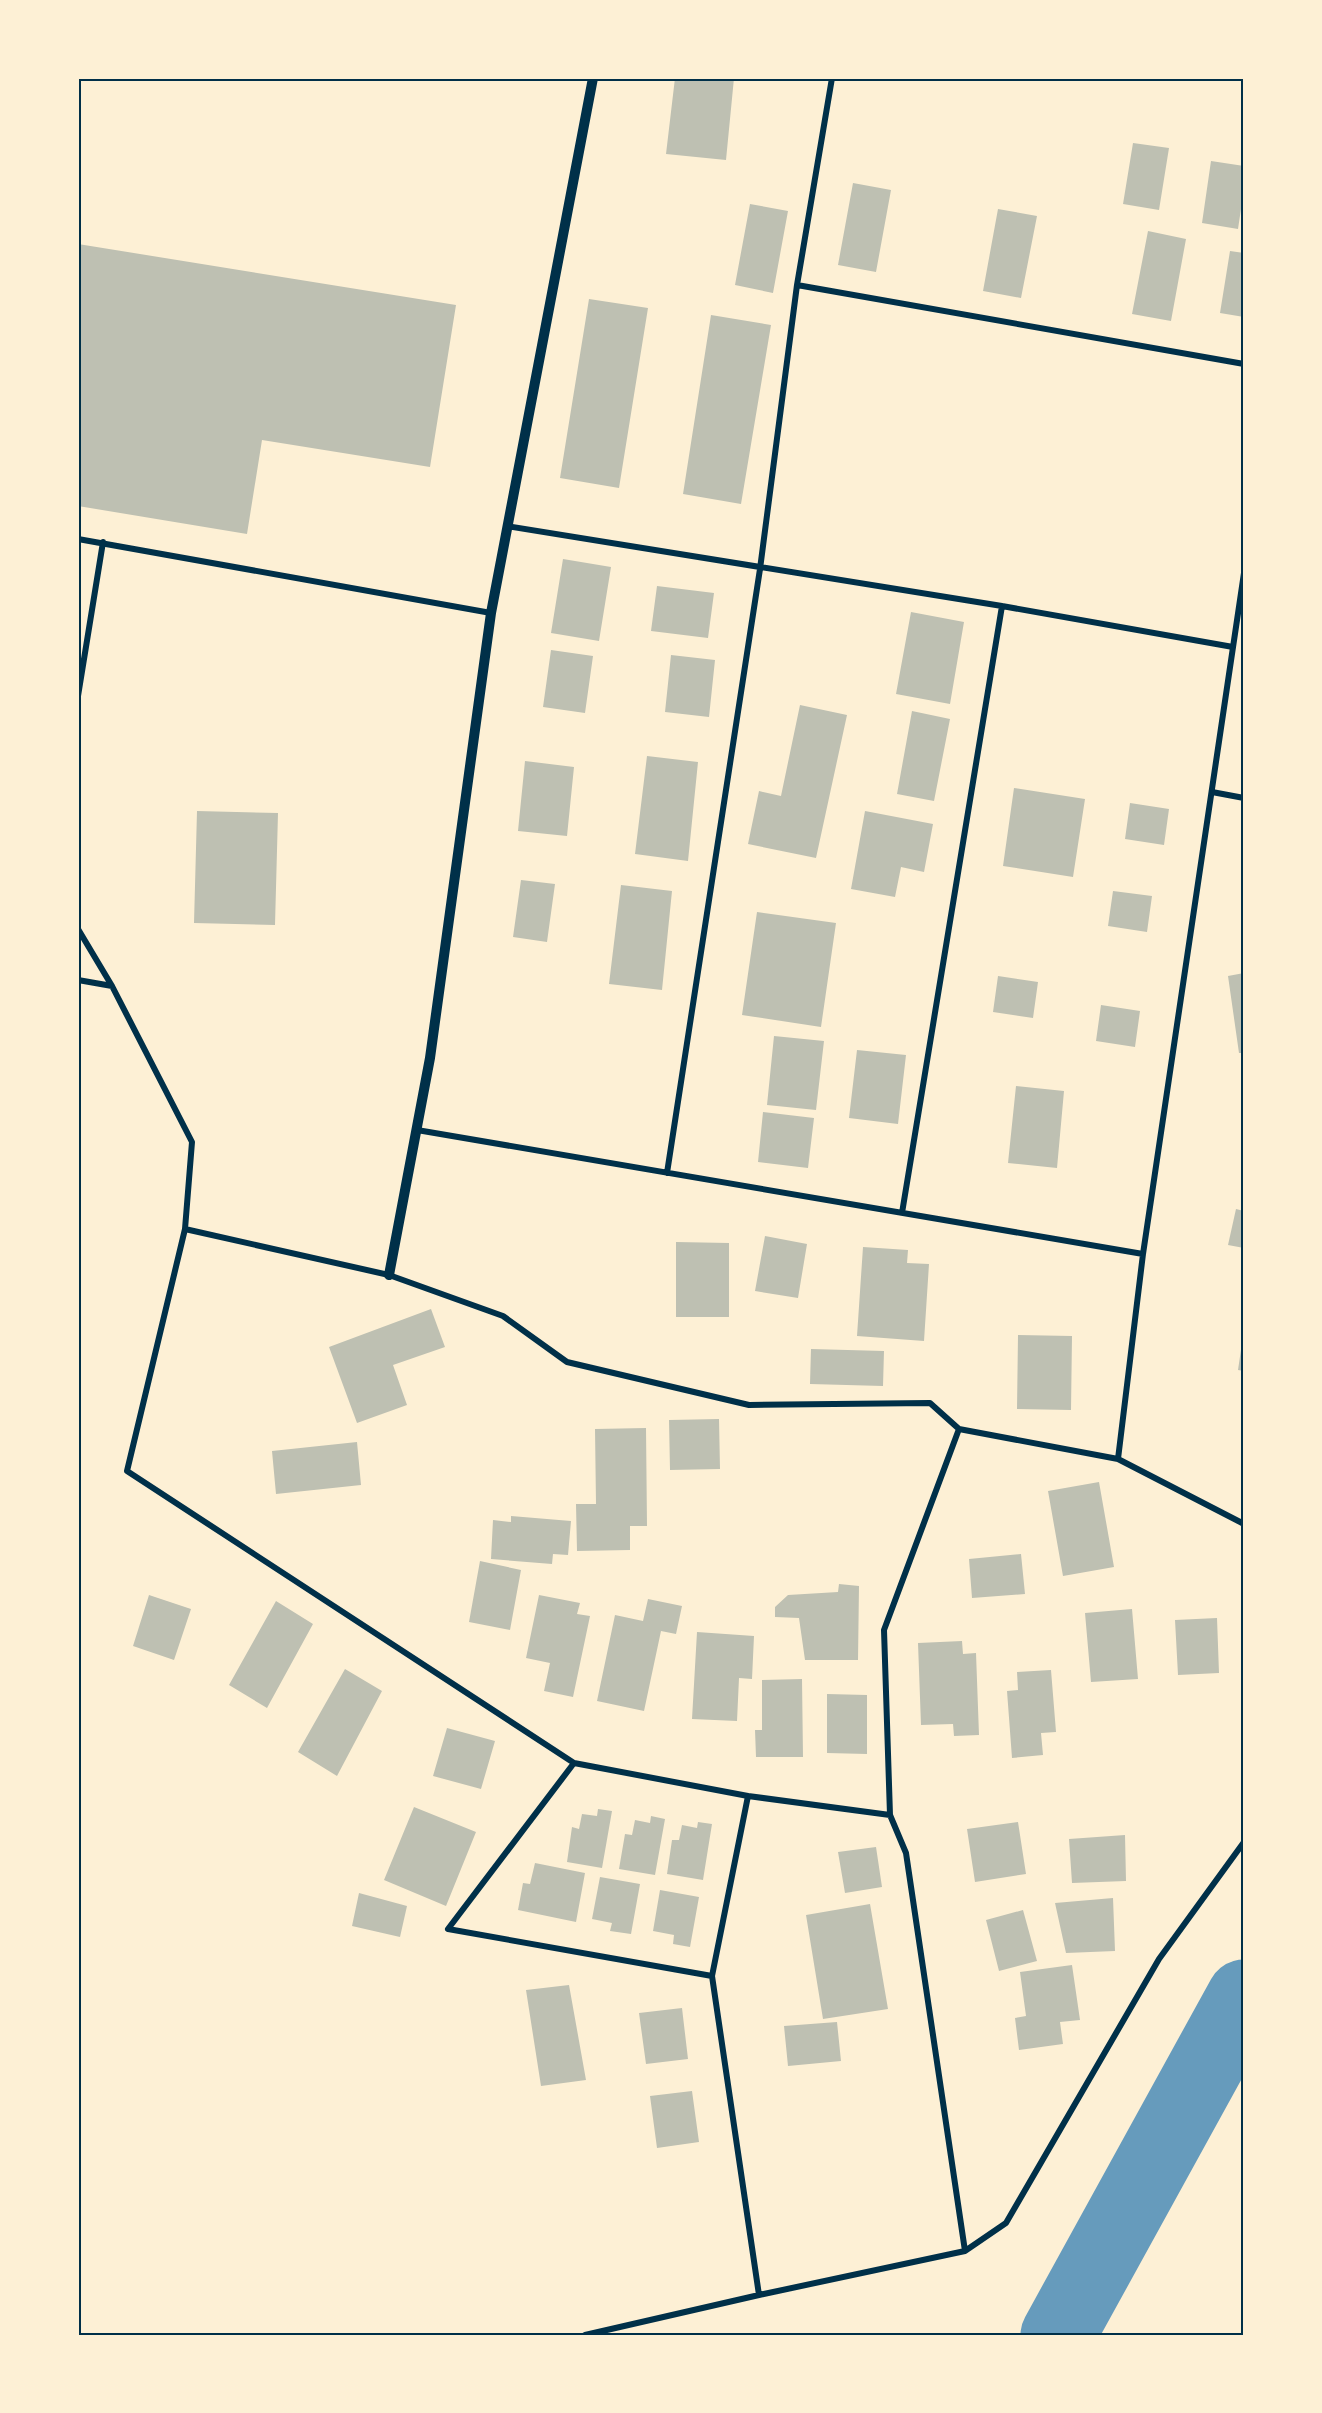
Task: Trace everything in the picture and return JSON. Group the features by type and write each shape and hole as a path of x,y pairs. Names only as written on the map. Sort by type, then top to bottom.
{"street":[{"path":"389,1275 430,1058 491,613 592,78"},
{"path":"667,1173 760,569 797,285 832,78"},
{"path":"797,285 1244,364"},
{"path":"506,526 760,569 1002,606 1233,647"},
{"path":"78,539 491,613"},
{"path":"78,696 103,542"},
{"path":"1118,1459 1143,1254 1244,573"},
{"path":"902,1213 1002,606"},
{"path":"1212,792 1244,798"},
{"path":"78,929 112,986 192,1142 185,1229 127,1470 574,1763 748,1796 890,1815"},
{"path":"78,980 112,986"},
{"path":"417,1130 1143,1254"},
{"path":"185,1229 389,1275 503,1316 567,1362 749,1405 930,1403 959,1429 1118,1459 1244,1524"},
{"path":"959,1429 884,1630 890,1815 906,1853 965,2252"},
{"path":"574,1763 448,1929 711,1976"},
{"path":"748,1796 711,1976 759,2295"},
{"path":"585,2335 759,2295 965,2252 1006,2223 1159,1959 1244,1842"}],"building":[{"path":"675,78 734,78 726,160 666,154"},
{"path":"1133,143 1169,148 1159,210 1123,204"},
{"path":"1211,161 1244,166 1244,189 1238,229 1202,223"},
{"path":"853,183 891,190 876,272 838,265"},
{"path":"750,204 788,211 773,293 735,285"},
{"path":"998,209 1037,216 1021,298 983,291"},
{"path":"1148,231 1186,239 1171,321 1132,314"},
{"path":"78,244 456,305 430,467 262,440 247,534 78,506"},
{"path":"1230,251 1244,253 1244,317 1220,313"},
{"path":"589,299 648,308 619,488 560,478"},
{"path":"711,315 771,325 741,504 683,494"},
{"path":"563,559 611,567 599,641 551,633"},
{"path":"657,586 714,593 708,638 651,631"},
{"path":"911,612 964,622 950,704 896,694"},
{"path":"551,650 593,656 585,713 543,707"},
{"path":"671,655 715,660 709,717 665,712"},
{"path":"800,705 847,715 816,858 748,844 759,791 781,796"},
{"path":"912,711 950,719 934,801 897,794"},
{"path":"647,756 698,762 688,861 635,854"},
{"path":"525,761 574,767 567,836 518,831"},
{"path":"1014,788 1085,799 1073,877 1003,866"},
{"path":"1130,803 1169,809 1164,845 1125,839"},
{"path":"197,811 278,813 275,925 194,923"},
{"path":"865,811 933,824 924,872 901,867 895,897 851,889"},
{"path":"521,880 555,884 547,942 513,937"},
{"path":"621,885 672,891 662,990 609,984"},
{"path":"1113,891 1152,896 1147,932 1108,926"},
{"path":"757,912 836,923 821,1027 742,1015"},
{"path":"1244,973 1244,1053 1239,1053 1228,976"},
{"path":"998,976 1038,982 1033,1018 993,1012"},
{"path":"1101,1005 1140,1011 1135,1047 1096,1041"},
{"path":"774,1036 824,1041 816,1110 767,1105"},
{"path":"857,1050 906,1055 898,1124 849,1118"},
{"path":"1016,1086 1064,1091 1057,1168 1008,1163"},
{"path":"763,1112 814,1118 808,1168 758,1162"},
{"path":"1236,1209 1244,1211 1244,1248 1228,1245"},
{"path":"765,1236 807,1244 798,1298 755,1291"},
{"path":"676,1242 729,1243 729,1317 676,1317"},
{"path":"863,1247 908,1250 907,1263 929,1264 924,1341 857,1336"},
{"path":"431,1309 445,1347 393,1365 407,1405 357,1423 329,1347"},
{"path":"1018,1335 1072,1336 1071,1410 1017,1409"},
{"path":"1244,1337 1244,1371 1238,1370"},
{"path":"811,1349 884,1351 883,1386 810,1384"},
{"path":"719,1419 720,1469 670,1470 669,1420"},
{"path":"646,1428 647,1526 630,1526 630,1550 577,1551 576,1504 596,1504 595,1429"},
{"path":"357,1442 361,1485 276,1494 272,1451"},
{"path":"1099,1482 1114,1567 1063,1576 1048,1491"},
{"path":"511,1516 571,1521 568,1555 553,1554 552,1564 491,1559 493,1520 511,1522"},
{"path":"1021,1554 1025,1594 972,1598 969,1559"},
{"path":"480,1561 521,1570 510,1630 469,1622"},
{"path":"839,1584 859,1586 858,1660 805,1660 799,1618 775,1617 775,1607 788,1595 838,1592"},
{"path":"149,1595 191,1609 174,1660 133,1646"},
{"path":"539,1595 580,1603 577,1614 590,1616 573,1697 544,1691 550,1663 526,1658"},
{"path":"648,1599 682,1606 676,1634 661,1631 644,1711 597,1701 615,1615 643,1621"},
{"path":"276,1601 313,1624 267,1708 229,1685"},
{"path":"1132,1609 1138,1679 1091,1682 1085,1613"},
{"path":"1217,1618 1219,1673 1178,1675 1175,1620"},
{"path":"697,1632 754,1636 752,1679 739,1678 737,1721 692,1719"},
{"path":"962,1641 963,1654 976,1653 979,1735 954,1736 953,1724 921,1725 918,1643"},
{"path":"345,1669 382,1691 337,1776 298,1752"},
{"path":"1051,1670 1056,1732 1041,1733 1043,1755 1012,1758 1007,1691 1018,1690 1017,1672"},
{"path":"802,1679 803,1757 756,1757 755,1730 762,1730 762,1680"},
{"path":"827,1694 867,1695 867,1754 827,1753"},
{"path":"447,1728 495,1741 481,1789 433,1776"},
{"path":"414,1807 476,1832 446,1906 384,1880"},
{"path":"598,1809 612,1811 602,1868 567,1862 572,1827 579,1829 582,1814 597,1816"},
{"path":"651,1816 665,1819 655,1875 619,1869 625,1834 632,1835 635,1820 650,1823"},
{"path":"698,1822 712,1824 703,1880 667,1874 672,1840 679,1840 682,1825 697,1828"},
{"path":"1018,1822 1026,1874 975,1882 967,1829"},
{"path":"1125,1835 1126,1881 1072,1883 1069,1839"},
{"path":"876,1847 882,1887 845,1893 838,1852"},
{"path":"535,1863 585,1873 576,1922 518,1910 523,1883 530,1884"},
{"path":"600,1877 640,1884 631,1934 610,1931 612,1923 592,1919"},
{"path":"660,1890 699,1897 690,1947 673,1944 674,1935 653,1931"},
{"path":"359,1893 407,1906 400,1937 352,1926"},
{"path":"1113,1898 1115,1951 1066,1953 1055,1903"},
{"path":"870,1904 888,2009 823,2019 806,1915"},
{"path":"1023,1910 1037,1961 999,1971 986,1920"},
{"path":"1072,1965 1080,2020 1060,2022 1063,2044 1019,2050 1015,2018 1026,2016 1020,1972"},
{"path":"569,1985 586,2080 541,2086 526,1990"},
{"path":"682,2008 688,2059 646,2064 639,2013"},
{"path":"837,2022 841,2061 788,2066 784,2026"},
{"path":"692,2091 699,2142 657,2148 650,2096"}],"waterway":[{"path":"1058,2335 1244,1997"}]}
